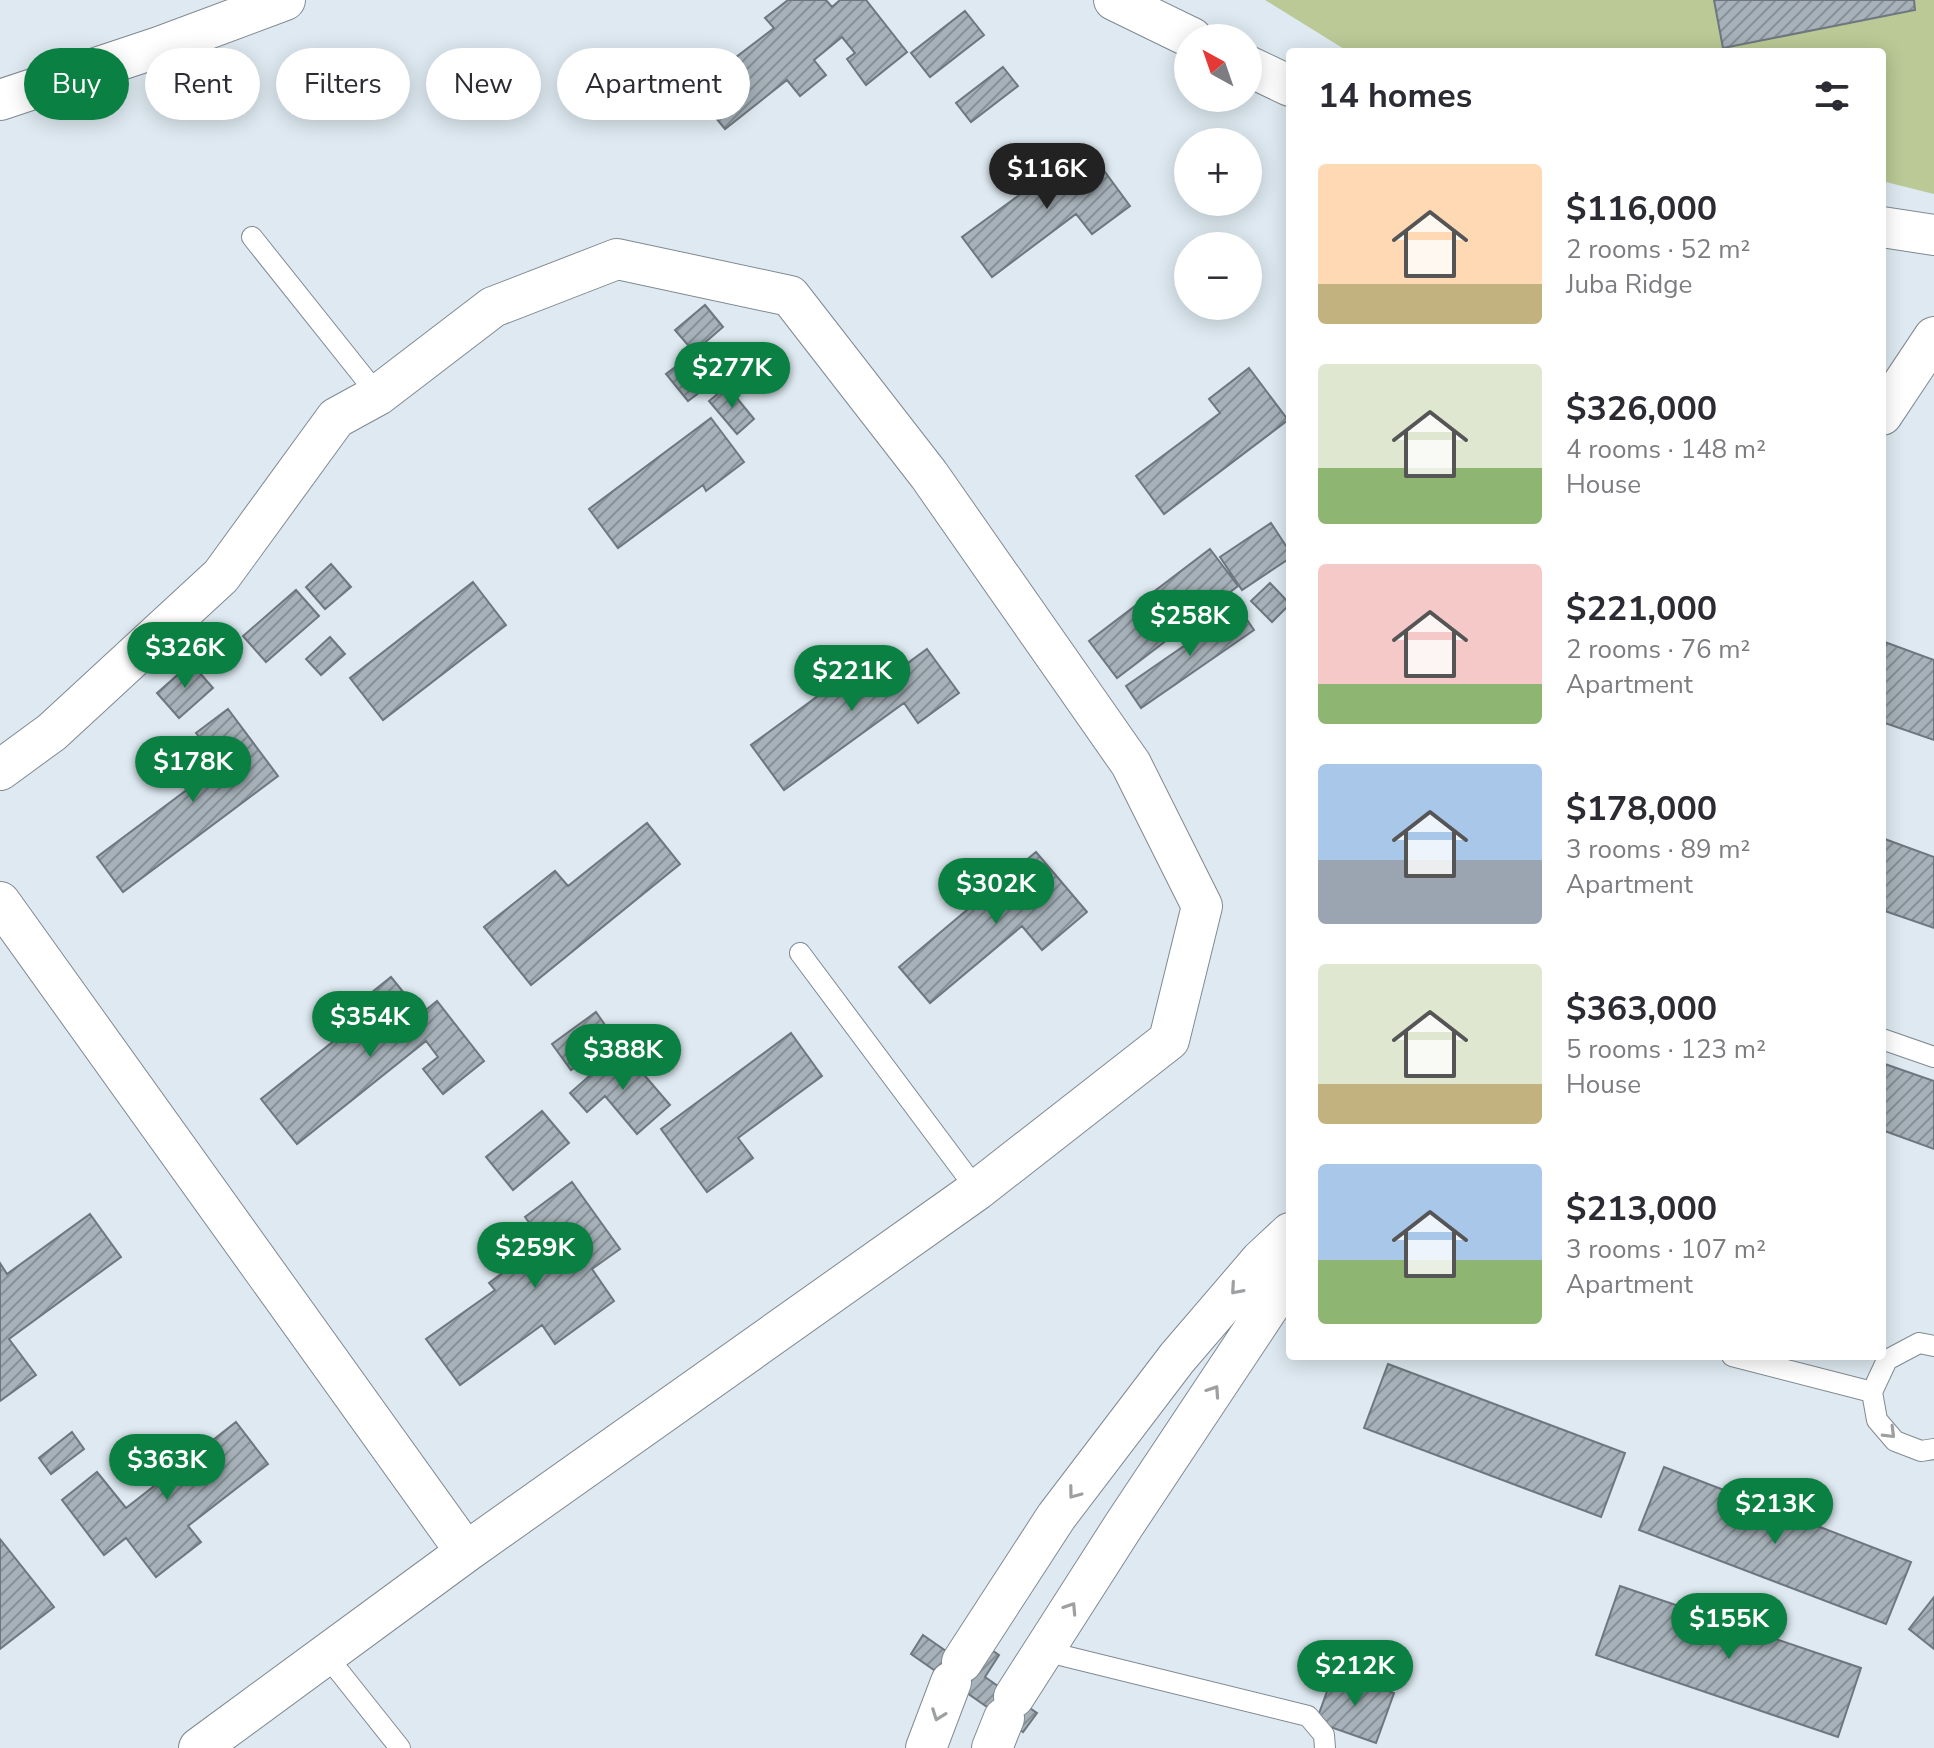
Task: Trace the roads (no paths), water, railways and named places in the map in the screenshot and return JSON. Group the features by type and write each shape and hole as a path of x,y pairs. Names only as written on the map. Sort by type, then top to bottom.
{"street":[{"path":"0,100 159,47 285,0"},
{"path":"1114,0 1174,29"},
{"path":"1262,73 1286,84"},
{"path":"1886,228 1934,235"},
{"path":"0,770 52,732 221,576 336,418 378,395 493,307 617,259 790,296 929,475 1131,764 1202,906 1169,1040 977,1190 466,1552 199,1748"},
{"path":"1886,409 1934,337"},
{"path":"0,902 466,1552"},
{"path":"926,1748 957,1672 1056,1517 1158,1382 1261,1260 1286,1237"},
{"path":"1003,1721 1044,1651 1286,1281"}],"lane":[{"path":"252,237 378,395"},
{"path":"800,953 977,1190"},
{"path":"1886,1040 1934,1057"},
{"path":"1934,1346 1919,1343 1887,1360 1872,1392 1877,1420 1895,1441 1921,1451 1934,1449"},
{"path":"1748,1360 1872,1392"},
{"path":"1044,1651 1308,1716 1324,1735 1325,1748"},
{"path":"326,1655 400,1748"}]}
